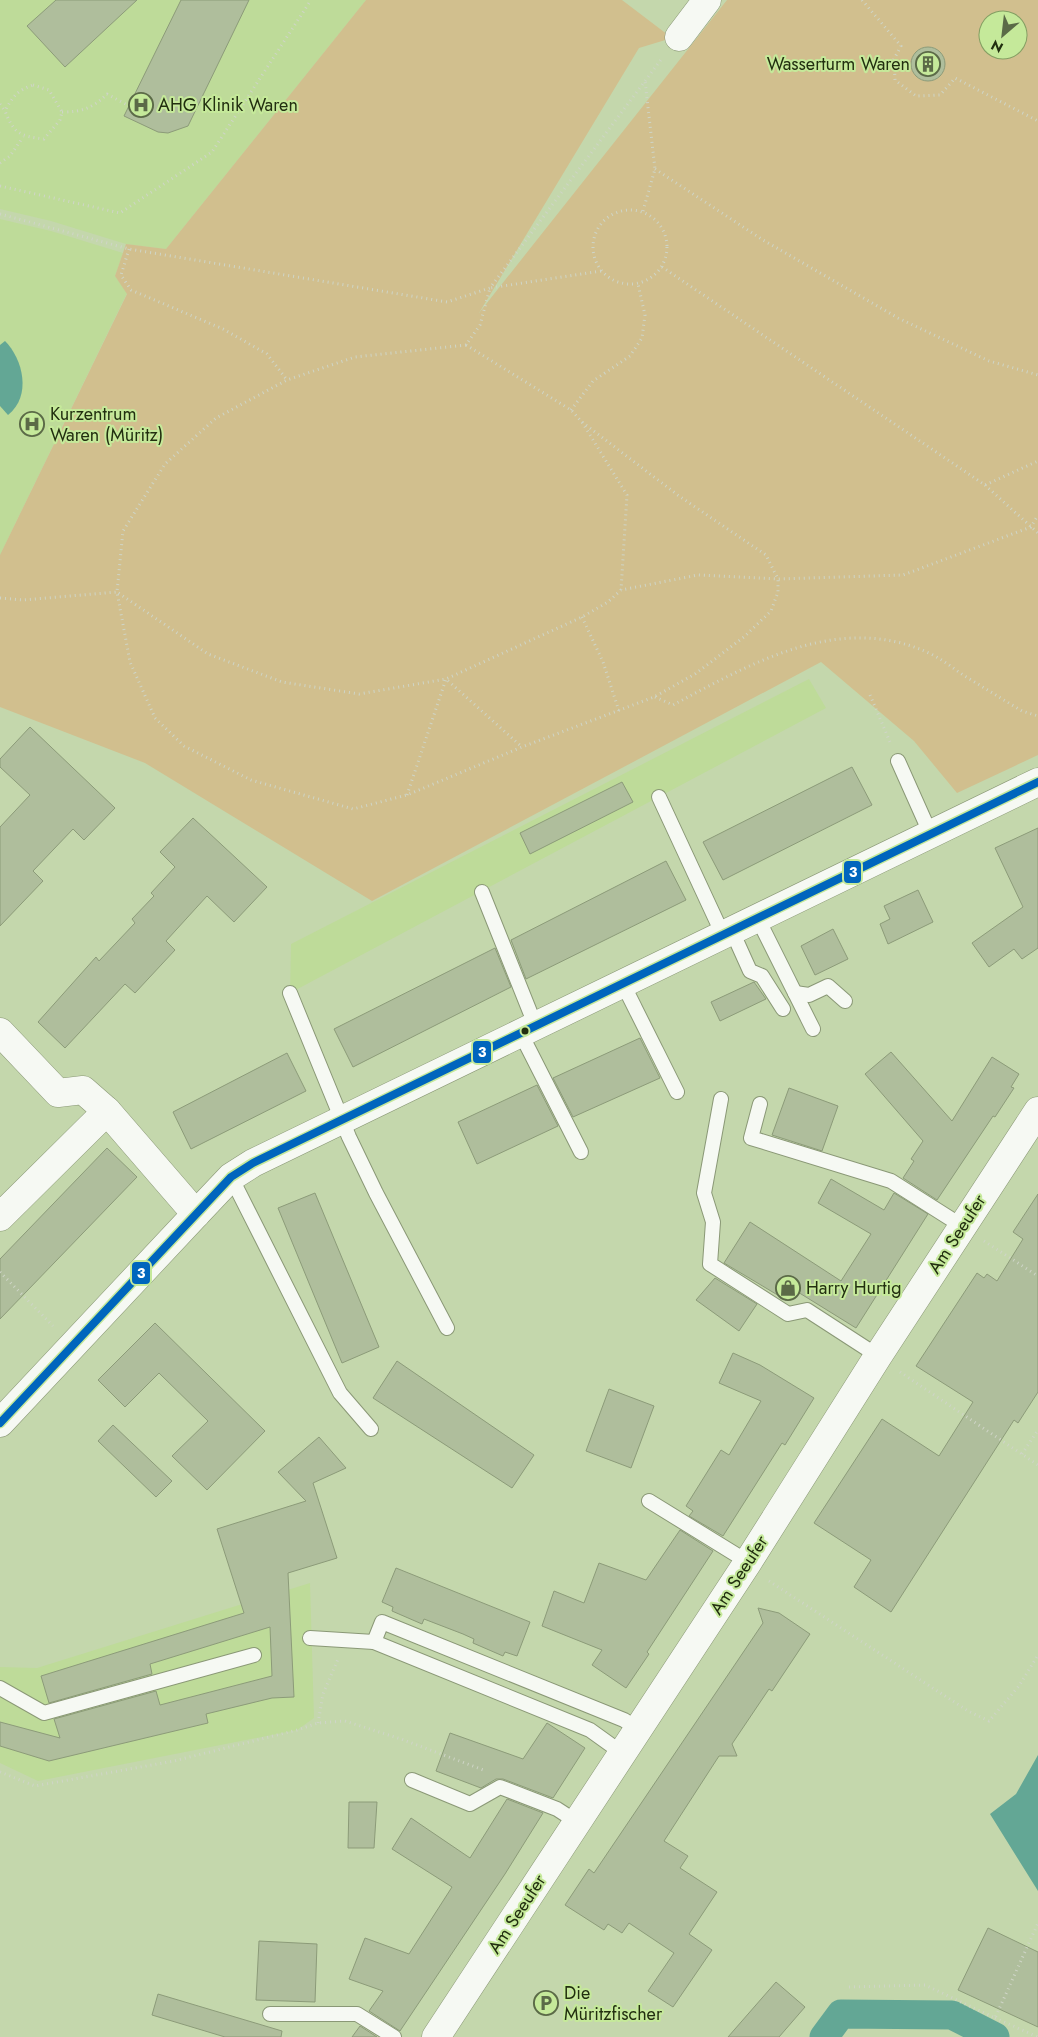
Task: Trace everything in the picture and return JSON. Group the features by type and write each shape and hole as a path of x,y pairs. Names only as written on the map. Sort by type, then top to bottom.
{"street":[{"path":"679,37 707,0"},
{"path":"0,1423 71,1345 232,1177 253,1163 1038,782"},
{"path":"0,1032 58,1093 83,1090 107,1111 196,1214"},
{"path":"0,1217 107,1111"},
{"name":"Am Seeufer","path":"436,2037 748,1562 878,1356 1038,1111"}],"lane":[{"path":"898,761 931,835"},
{"path":"659,797 727,933 750,972 762,976 783,1009"},
{"path":"482,892 528,1031 581,1152"},
{"path":"758,919 813,1029"},
{"path":"623,984 677,1092"},
{"path":"795,993 809,995 828,986 845,1001"},
{"path":"290,993 342,1120 376,1192 447,1328"},
{"path":"721,1099 704,1193 713,1222 710,1264 788,1314 807,1310 878,1356"},
{"path":"760,1104 751,1138 891,1181 962,1226"},
{"path":"232,1177 340,1393 371,1429"},
{"path":"649,1501 748,1562"},
{"path":"374,1642 382,1622 624,1720 638,1729"},
{"path":"310,1638 374,1642 590,1730 622,1752"},
{"path":"0,1688 44,1713 254,1655"},
{"path":"412,1780 470,1804 500,1787 557,1809 576,1822"},
{"path":"270,2014 357,2014 394,2037"}],"path":[{"path":"0,186 120,213 212,152 310,0"},
{"path":"862,0 901,46 894,59 895,80 916,96 940,95 955,78 1038,121"},
{"path":"466,345 480,325 490,288 679,37"},
{"path":"643,211 655,169 645,81"},
{"path":"0,104 5,110 11,126 23,137 44,139 60,120 62,112 49,90 33,85 21,89 12,98 5,110"},
{"path":"62,112 81,112 97,104 107,94 128,106"},
{"path":"0,163 10,156 23,137"},
{"path":"655,169 763,240 898,318 989,361 1038,375"},
{"path":"627,208 643,211 658,221 665,230 668,244 662,267 648,280 638,284 619,283 600,271 593,256 594,232 605,218 627,208"},
{"path":"0,214 129,248 447,302 490,288 600,271"},
{"path":"129,248 120,274 131,290 223,330 267,354 287,380"},
{"path":"662,267 985,485 1038,533"},
{"path":"571,410 593,381 630,356 642,338 645,314 638,284"},
{"path":"466,345 571,410 582,422 679,496 766,555 778,578 778,592 771,611 744,637 695,674 654,697 522,747 407,795 354,809 251,780 184,746 155,718 130,662 117,592 123,531 165,464 216,418 287,380 355,357 466,345"},
{"path":"582,422 627,495 621,590"},
{"path":"985,485 1038,461"},
{"path":"0,598 23,600 117,592 208,654 282,682 359,694 446,679 582,617 608,602 621,590 698,575 778,578 903,576 1031,526 1038,515"},
{"path":"582,617 603,662 619,711"},
{"path":"654,697 674,705 777,653 811,643 856,638 893,641 932,654 1022,711 1038,716"},
{"path":"446,679 522,747"},
{"path":"407,795 446,679"},
{"path":"870,694 898,761"},
{"path":"962,1226 1038,1276"},
{"path":"0,1272 71,1345"},
{"path":"878,1356 1038,1465"},
{"path":"1022,1454 1038,1430"},
{"path":"748,1562 766,1579 806,1606 968,1711 989,1721 1019,1686 1038,1655"},
{"path":"318,1723 323,1694 346,1640"},
{"path":"0,1772 35,1786 174,1761 318,1723 345,1721 372,1729 490,1773"},
{"path":"995,2018 1038,1922"},
{"path":"849,1987 925,1985 1038,2037"}],"shaded area":[{"name":"AHG Klinik Waren","path":"0,0 366,0 166,249 126,244 51,221 0,209"},
{"path":"366,0 622,0 672,38 639,48 479,313 727,0 1038,0 1038,755 957,793 914,741 821,662 372,901 145,763 0,707 0,555 127,294 115,276 126,244 166,249"},
{"name":"Kurzentrum Waren (Müritz)","path":"0,219 51,231 123,253 115,276 127,293 0,555"},
{"path":"809,679 826,708 290,993 291,944"},
{"path":"310,1583 314,1718 297,1730 38,1781 0,1763 0,1667 37,1668"}],"water":[{"path":"5,341 16,357 22,378 20,398 16,407 8,415 0,406 0,345"},
{"path":"1038,1755 1038,1891 990,1814 1016,1794"}],"building":[{"path":"56,0 137,0 65,67 27,26"},
{"path":"181,0 249,0 188,126 168,133 158,132 124,116"},
{"name":"Wasserturm Waren","path":"928,47 935,48 940,52 944,57 944,71 940,76 935,80 928,81 921,80 916,76 912,71 911,64 912,57 916,52 921,48"},
{"path":"30,727 115,808 84,840 73,829 33,871 43,881 0,926 0,827 30,795 0,767 0,759"},
{"path":"852,767 872,805 723,880 703,842"},
{"path":"622,782 633,802 530,854 520,833"},
{"path":"193,818 267,887 234,922 207,896 166,941 175,950 135,993 125,984 65,1048 38,1022 96,957 99,961 135,923 132,919 154,896 151,893 175,867 160,852"},
{"path":"1038,828 1038,948 1022,959 1014,949 989,967 972,943 1023,907 995,848"},
{"path":"666,861 686,900 526,979 511,940"},
{"path":"918,890 933,922 888,944 880,924 890,919 884,906"},
{"path":"833,929 848,959 815,975 801,946"},
{"path":"495,948 511,987 353,1067 334,1029"},
{"path":"754,982 766,999 720,1021 711,1002"},
{"path":"640,1038 660,1078 573,1117 553,1078"},
{"path":"891,1052 952,1121 992,1057 1019,1074 1011,1087 1014,1088 937,1200 903,1178 914,1161 911,1159 923,1141 865,1074"},
{"path":"287,1053 306,1091 191,1149 173,1112"},
{"path":"537,1085 558,1126 477,1164 458,1122"},
{"path":"789,1088 838,1106 822,1151 772,1135"},
{"path":"107,1148 137,1177 0,1319 0,1259"},
{"path":"831,1179 884,1210 894,1193 928,1214 856,1328 793,1289 786,1300 724,1263 750,1222 841,1281 871,1234 818,1203"},
{"path":"315,1193 379,1347 342,1363 278,1208"},
{"path":"1038,1194 1038,1392 1018,1423 1014,1420 891,1612 854,1587 871,1560 814,1523 882,1419 939,1456 973,1402 916,1366 977,1273 984,1278 987,1274 997,1281 1023,1239 1013,1232"},
{"path":"715,1278 757,1304 739,1331 696,1300"},
{"path":"155,1323 265,1431 207,1490 172,1456 208,1421 159,1373 125,1407 98,1380"},
{"path":"733,1353 760,1365 814,1398 785,1445 782,1443 723,1536 689,1516 693,1511 686,1506 721,1450 729,1455 761,1401 719,1383"},
{"path":"397,1361 534,1455 512,1488 373,1398"},
{"path":"609,1389 654,1406 631,1468 586,1451"},
{"path":"113,1425 172,1481 156,1497 98,1441"},
{"path":"319,1437 346,1468 313,1483 337,1558 288,1573 294,1697 272,1698 206,1714 208,1723 49,1761 0,1746 0,1722 60,1738 54,1719 156,1691 160,1705 272,1676 270,1627 150,1664 152,1674 49,1703 41,1676 244,1613 217,1529 306,1501 278,1472"},
{"path":"680,1530 713,1551 647,1652 649,1654 626,1688 592,1665 602,1650 542,1626 554,1591 584,1603 599,1563 646,1580"},
{"path":"396,1568 530,1622 517,1656 505,1652 503,1656 473,1643 474,1639 463,1634 424,1619 422,1624 392,1611 393,1607 382,1602"},
{"path":"758,1608 779,1613 810,1634 772,1691 769,1689 732,1744 737,1756 719,1756 664,1841 688,1856 680,1868 717,1892 689,1934 712,1950 673,2007 648,1991 674,1953 629,1923 622,1933 608,1924 604,1930 565,1905 589,1869 594,1873 763,1623"},
{"path":"547,1723 585,1748 553,1798 503,1779 496,1779 481,1788 436,1771 450,1733 523,1759"},
{"path":"507,1799 543,1813 505,1874 400,2031 369,2011 383,1991 349,1979 365,1938 409,1954 452,1887 392,1849 411,1818 470,1858"},
{"path":"349,1802 377,1802 374,1848 348,1848"},
{"path":"988,1928 1038,1952 1038,2027 958,1990"},
{"path":"259,1941 317,1944 315,2002 256,2000"},
{"path":"776,1982 805,2007 779,2037 728,2037"},
{"path":"158,1994 282,2031 281,2037 225,2037 152,2015"},
{"path":"360,2026 377,2037 352,2037"}],"waterway":[{"path":"824,2037 841,2014 952,2015 995,2037"}],"transit line":[{"name":"3","path":"0,1423 231,1177 253,1163 1038,782"}],"place":[{"name":"Wasserturm Waren","path":"928,64"},
{"name":"AHG Klinik Waren","path":"141,105"},
{"name":"Kurzentrum Waren (Müritz)","path":"32,424"},
{"name":"Harry Hurtig","path":"788,1288"},
{"name":"Die Müritzfischer","path":"546,2003"}]}
